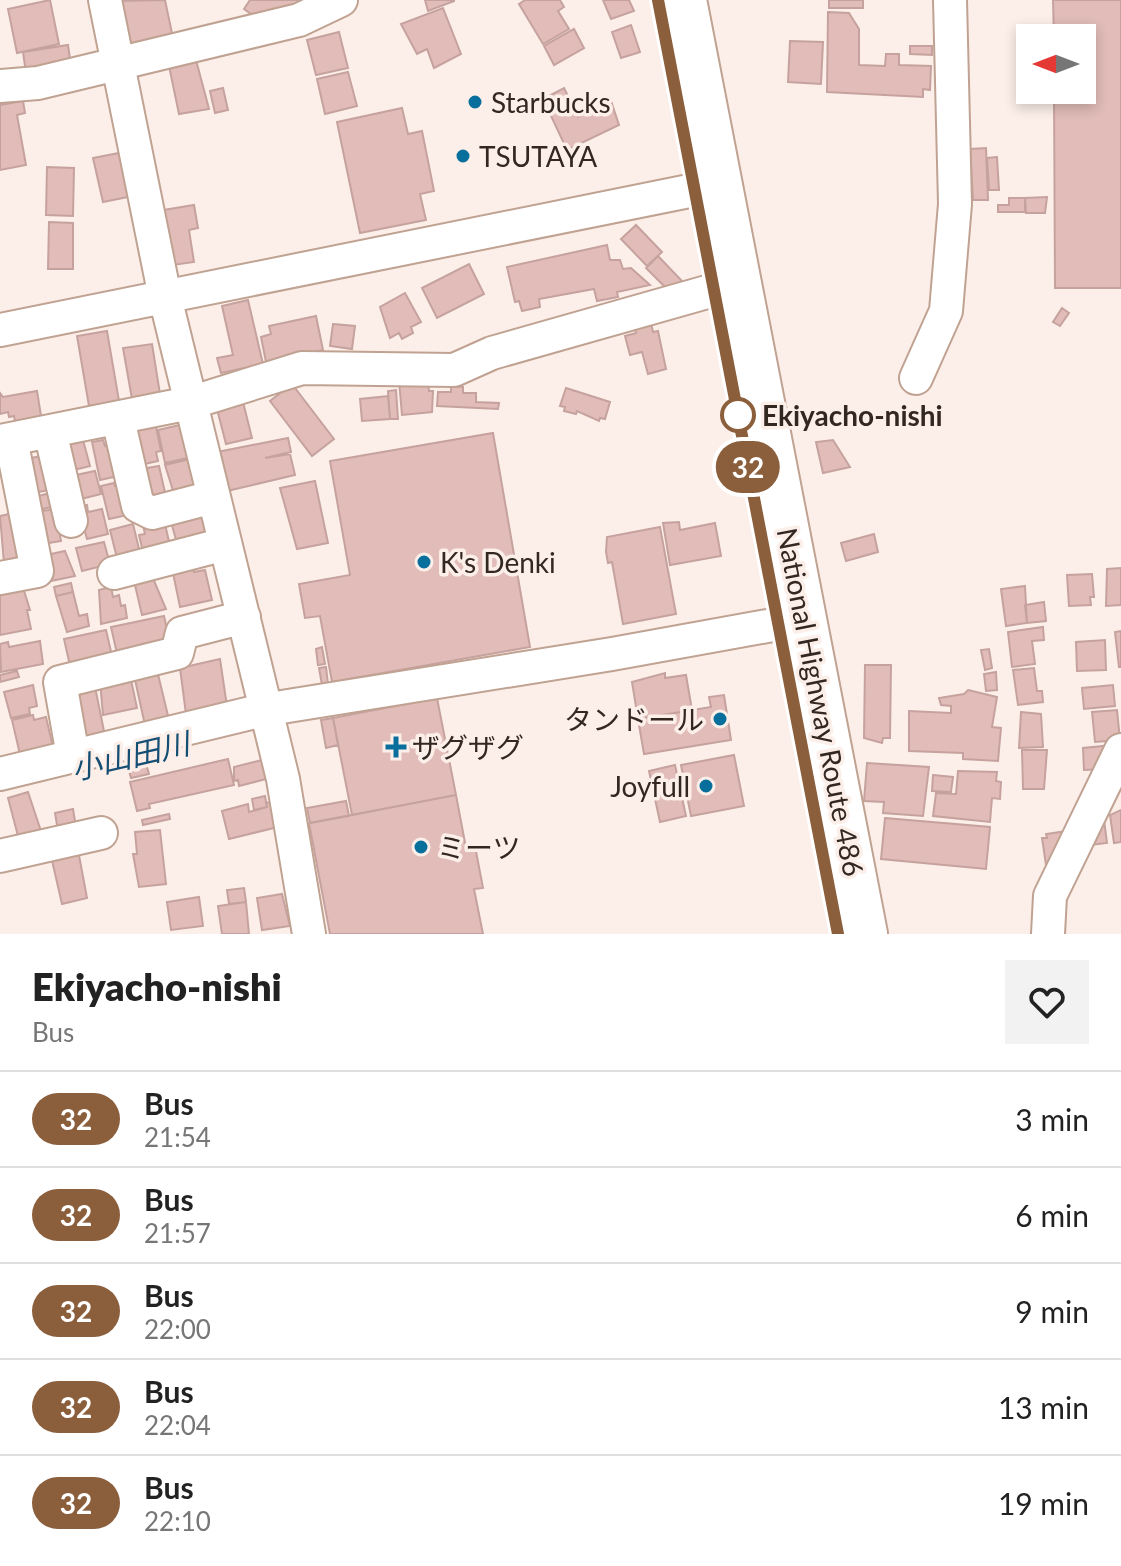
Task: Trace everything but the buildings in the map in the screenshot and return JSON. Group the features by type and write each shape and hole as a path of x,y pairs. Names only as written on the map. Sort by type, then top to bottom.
{"highway":[{"name":"National Highway Route 486","path":"658,0 706,188 792,620 838,934"},
{"name":"National Highway Route 486","path":"684,0 706,188 714,290 865,934"}],"street":[{"path":"105,0 165,297 244,617 263,710 283,779 309,934"},
{"path":"0,86 38,83 299,20 341,0"},
{"path":"916,378 946,311 955,204 950,0"},
{"path":"0,330 706,188"},
{"path":"0,578 37,571 5,440 190,403 302,368 454,370 492,353 714,290"},
{"path":"118,419 138,506 152,513 213,497"},
{"path":"50,431 71,521"},
{"path":"114,573 225,544"},
{"path":"73,756 60,682 177,653 182,633 244,617"},
{"path":"0,774 263,710 612,654 792,620"},
{"path":"1048,934 1050,896 1121,750"},
{"path":"0,856 101,833"}],"bus line":[{"name":"32","path":"658,0 838,934"}],"place":[{"name":"Starbucks","path":"475,102"},
{"name":"TSUTAYA","path":"463,156"},
{"name":"Ekiyacho-nishi","path":"738,415"},
{"name":"K's Denki","path":"424,562"},
{"name":"タンドール","path":"720,719"},
{"name":"ザグザグ","path":"396,747"},
{"name":"Joyfull","path":"706,786"},
{"name":"ミーツ","path":"421,847"}],"water label":[{"name":"小山田川","path":"130,755"}]}
